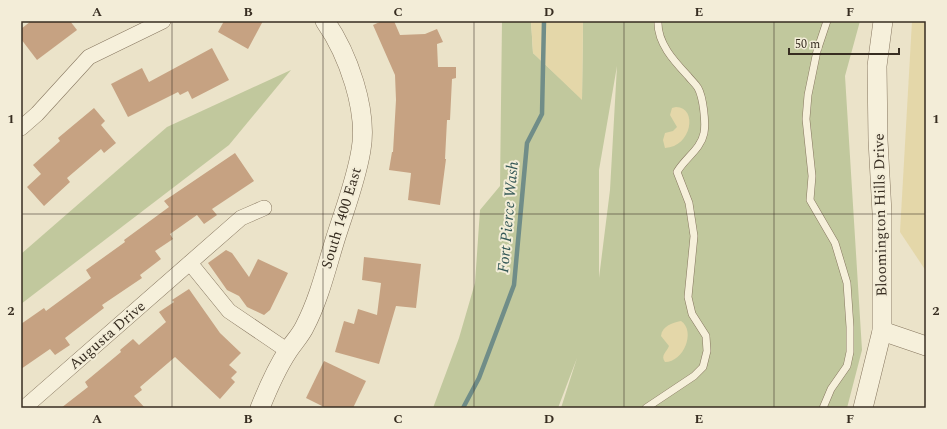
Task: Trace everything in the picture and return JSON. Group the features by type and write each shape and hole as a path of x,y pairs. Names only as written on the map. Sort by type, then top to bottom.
{"street":[{"path":"21,128 37,114 89,57 164,21"},
{"name":"South 1400 East","path":"260,408 270,382 304,327 314,307 354,180 361,149 362,121 356,91 345,57 332,31 325,21"},
{"name":"Bloomington Hills Drive","path":"864,408 882,331 882,213 878,140 877,66 883,21"},
{"name":"Augusta Drive","path":"24,408 241,218 264,208"},
{"path":"190,263 229,311 288,351"},
{"path":"882,331 926,346"}],"lane":[{"path":"646,408 694,376 703,367 707,351 706,336 692,314 688,297 694,236 690,203 677,172 682,163 696,150 704,133 704,113 698,88 664,46 658,27 658,21"},
{"path":"823,408 831,389 847,366 850,352 847,283 835,243 810,200 812,176 806,119 808,95 817,51 827,21"}],"green space":[{"path":"502,21 531,21 533,53 582,99 583,21 860,21 845,76 862,350 847,408 561,408 577,358 558,408 433,408 459,338 475,283 480,210 500,186","holes":["617,66 610,190 599,278 599,170"]},
{"path":"291,70 229,145 21,304 21,254 167,127"}],"sand":[{"path":"531,21 583,21 582,100 533,53"},
{"path":"912,21 926,21 926,271 900,232"},
{"path":"676,107 683,109 687,113 689,127 686,135 681,141 674,146 665,148 663,140 665,133 673,131 677,127 670,115 672,108"},
{"path":"681,321 688,332 686,345 678,357 672,361 665,362 663,357 669,346 661,336 663,330 665,327"}],"building":[{"path":"31,21 70,21 77,30 37,60 21,39 21,29"},
{"path":"224,21 263,21 248,49 218,32"},
{"path":"382,21 394,21 400,35 425,34 437,29 443,42 437,44 438,67 456,67 456,78 452,79 450,120 447,120 446,159 440,205 408,200 411,173 389,170 393,152 396,100 395,75 373,25"},
{"path":"212,48 229,80 192,99 188,91 180,95 178,92 128,117 111,84 142,68 149,82"},
{"path":"94,108 105,121 101,125 116,143 104,153 101,149 67,178 70,182 44,206 27,187 41,174 33,165 60,141 58,138"},
{"path":"235,153 254,181 212,209 217,215 204,224 197,215 170,234 173,239 155,251 161,259 140,275 142,278 102,305 104,308 65,338 70,345 55,355 50,349 21,369 21,324 44,308 46,311 91,278 86,270 125,242 124,240 169,207 164,201"},
{"path":"226,250 232,253 249,277 258,259 288,273 270,310 264,315 247,307 239,296 227,290 208,263"},
{"path":"364,257 421,264 416,308 396,306 379,364 335,352 344,321 354,324 358,309 377,315 381,283 362,280"},
{"path":"189,289 220,333 241,353 229,365 237,372 231,378 235,382 220,399 175,357 140,387 142,390 134,396 145,408 61,408 88,387 85,382 121,352 120,350 133,339 139,345 166,322 159,312 174,302 172,300"},
{"path":"324,361 366,381 353,408 326,408 306,398"}],"waterway":[{"name":"Fort Pierce Wash","path":"463,408 479,378 514,285 527,143 542,114 544,21"}]}
